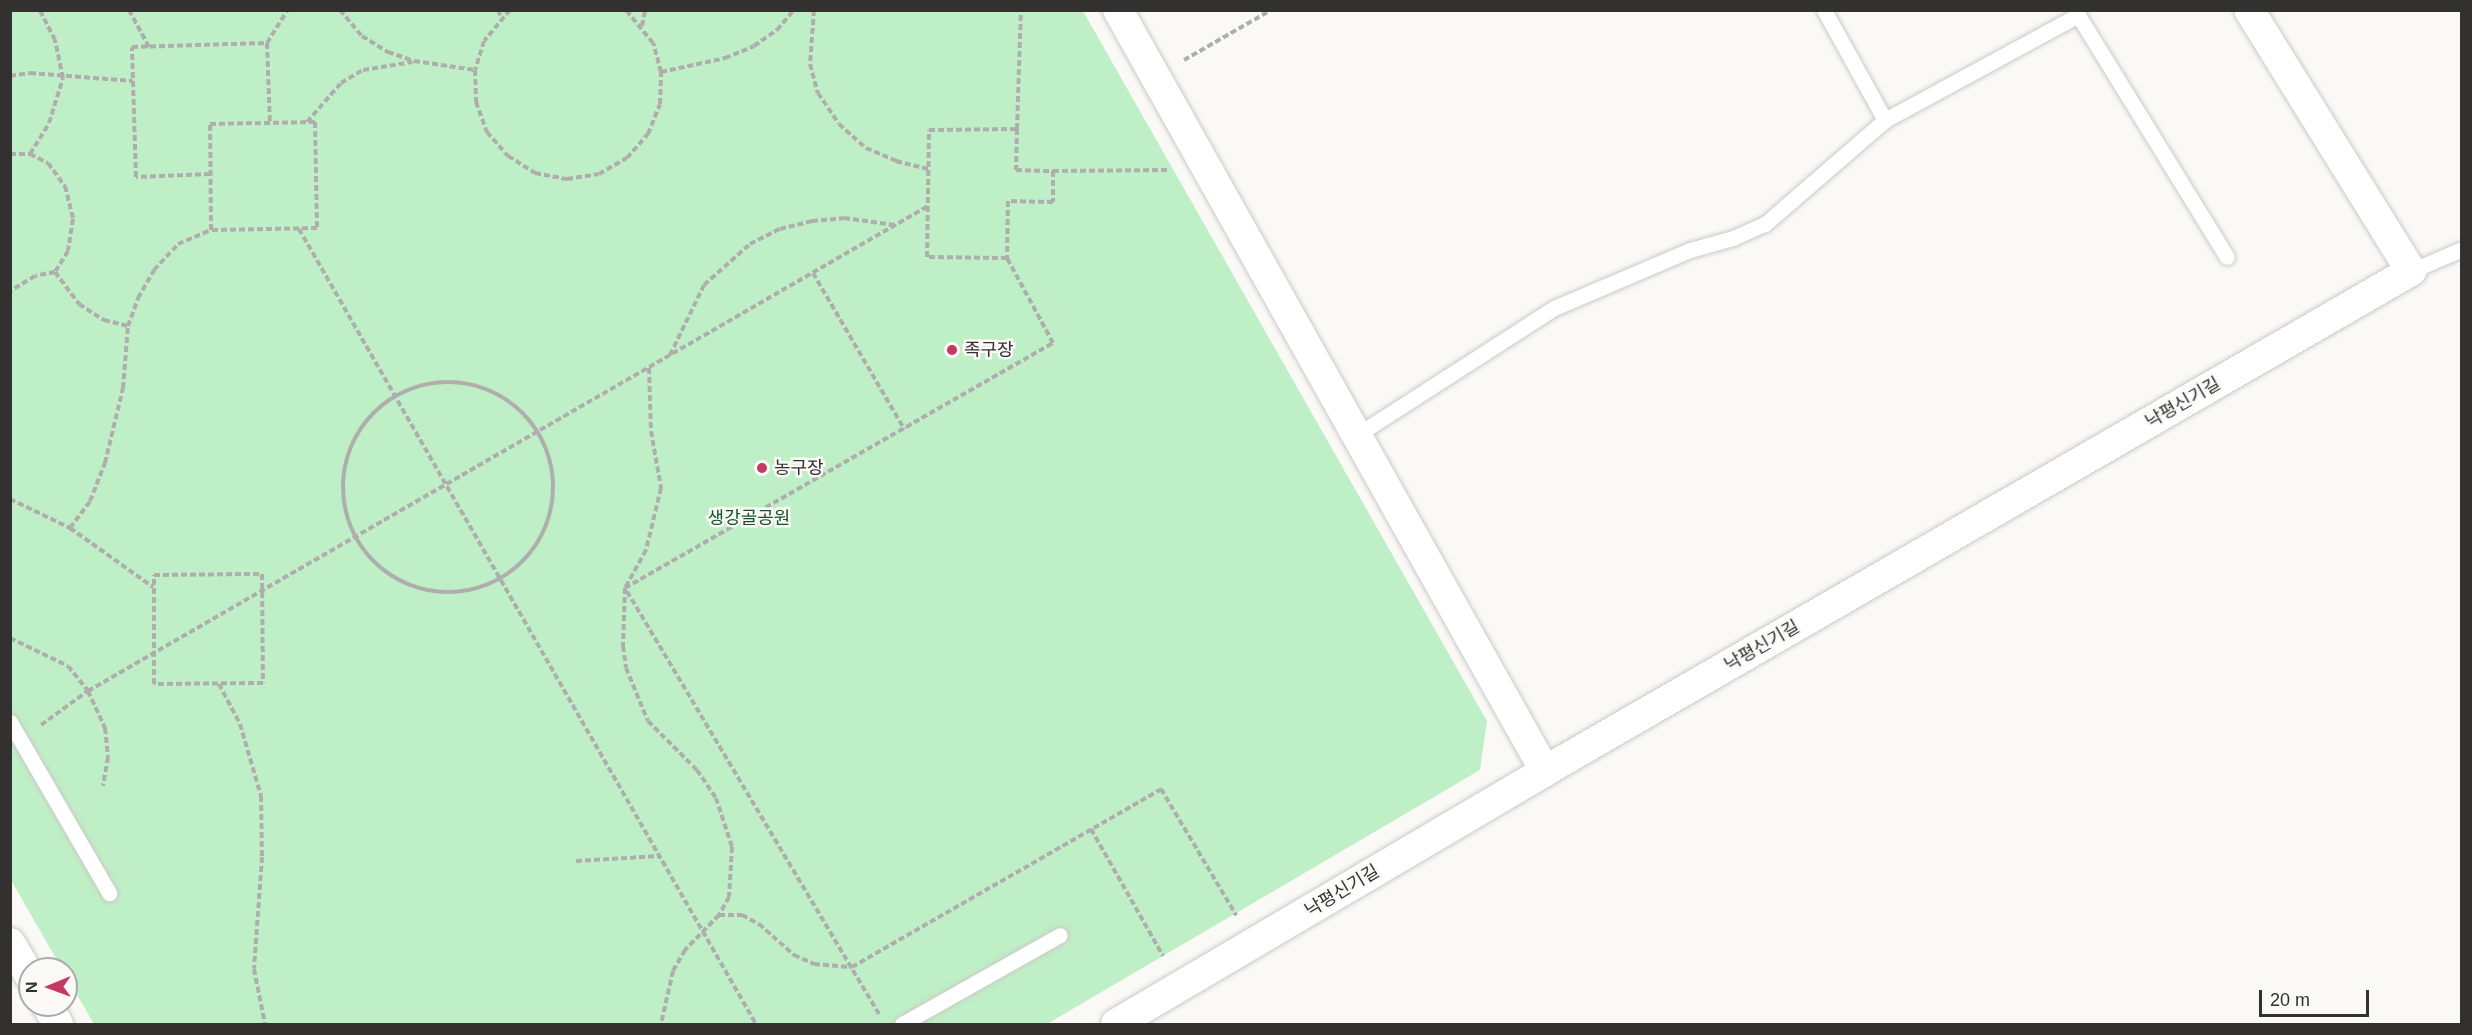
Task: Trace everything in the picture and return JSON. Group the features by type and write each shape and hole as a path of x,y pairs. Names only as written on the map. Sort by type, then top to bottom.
{"street":[{"path":"1118,10 1545,771"},
{"path":"2249,10 2410,271"},
{"name":"낙평신기길","path":"1116,1024 1545,771 2410,271"},
{"path":"10,943 18,957"}],"lane":[{"path":"1824,10 1885,120"},
{"path":"1357,435 1554,308 1690,250 1733,238 1764,224 1885,120 2078,15 2227,257"},
{"path":"2410,271 2462,249"},
{"path":"10,722 16,742 109,893"},
{"path":"902,1024 1059,935"}],"path":[{"path":"30,154 49,123 63,78 55,40 40,10"},
{"path":"129,10 149,47"},
{"path":"270,123 267,43 288,10"},
{"path":"340,10 362,36 388,52 414,61 475,70"},
{"path":"498,10 501,17"},
{"path":"510,10 501,17 484,41 475,70 476,102 487,132 508,156 526,167 567,179 599,174 627,158 648,134 660,104 662,72 653,43 626,10"},
{"path":"642,27 645,10"},
{"path":"662,72 725,58 754,46 777,30 794,10"},
{"path":"814,10 810,64 818,93 839,124 866,148 896,162 928,169"},
{"path":"1021,10 1016,170 1207,169"},
{"path":"1155,76 1271,10"},
{"path":"210,174 136,177 132,47 267,43"},
{"path":"306,122 341,83 363,70 414,61"},
{"path":"10,76 30,74 133,81"},
{"path":"70,528 90,501 105,463 123,388 128,326 154,270 178,244 212,230 317,228 315,122 210,124 212,230"},
{"path":"1007,258 927,257 929,130 1017,129"},
{"path":"10,154 30,154 48,163 65,186 74,219 68,251 55,272 35,276 10,291"},
{"path":"625,588 1053,343 1007,258 1008,201 1053,202 1053,171"},
{"path":"16,742 88,691 928,206"},
{"path":"670,356 704,285 750,243 780,229 812,221 844,218 896,225"},
{"path":"299,229 756,1024"},
{"path":"55,272 79,304 104,320 128,326"},
{"path":"813,273 904,429"},
{"path":"649,368 651,431 662,488 646,550 625,588 623,646 635,696 648,721 697,770 727,823 732,874 729,897 719,915 685,950 673,972 661,1024"},
{"path":"448,381 483,387 515,405 538,432 551,463 553,497 545,530 527,557 500,579 469,591 436,592 403,583 385,570 355,537 344,503 345,467 358,433 381,405 412,387 448,381"},
{"path":"10,500 70,528 154,587"},
{"path":"262,574 263,683 154,684 154,587 154,575 262,574"},
{"path":"625,588 886,1024"},
{"path":"10,638 68,666 88,691 105,728 108,757 103,786"},
{"path":"219,684 240,724 261,796 262,857 254,969 265,1024"},
{"path":"719,915 742,915 759,924 794,955 814,964 852,967 1161,789 1253,944"},
{"path":"1091,829 1180,987"},
{"path":"576,861 659,856"}],"green space":[{"name":"생강골공원","path":"10,11 1083,11 1487,721 1480,770 1047,1024 94,1024 78,997 78,957 55,957 11,880"}],"place":[{"name":"족구장","path":"952,350"},
{"name":"농구장","path":"762,468"}]}
